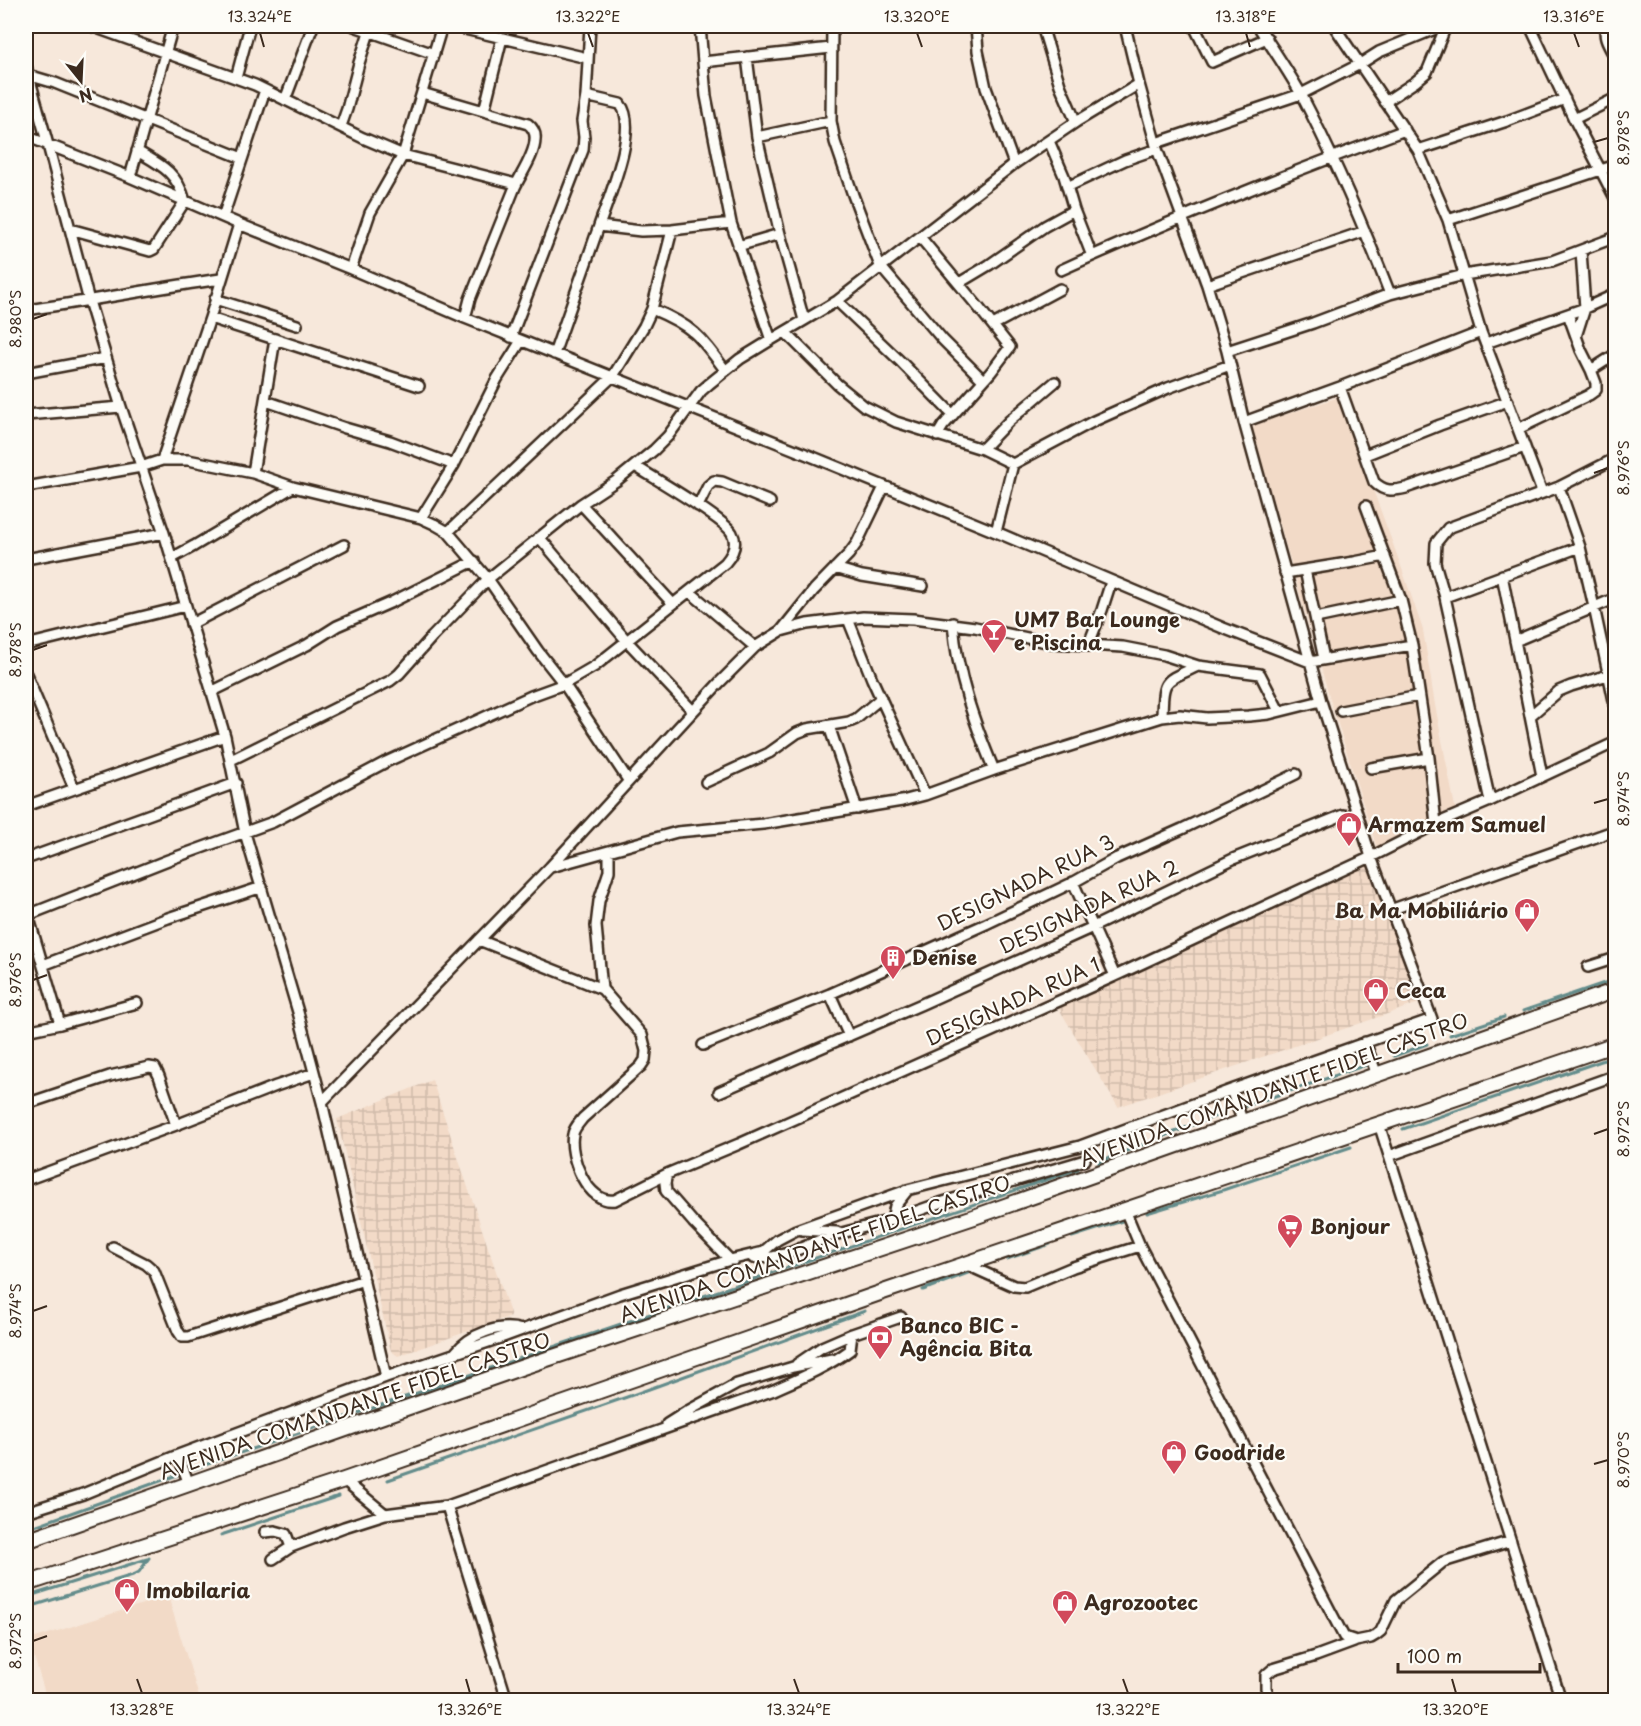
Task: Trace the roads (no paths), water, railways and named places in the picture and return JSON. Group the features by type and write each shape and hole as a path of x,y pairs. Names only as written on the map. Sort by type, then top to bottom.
{"highway":[{"name":"AVENIDA COMANDANTE FIDEL CASTRO","path":"26,1541 523,1367 974,1217 1615,990"},
{"path":"26,1584 344,1480 965,1264 1616,1044"}],"street":[{"path":"91,26 266,90 403,155 516,184"},
{"path":"130,177 173,26"},
{"path":"236,78 250,26"},
{"path":"285,100 313,26"},
{"path":"354,26 370,28 434,54"},
{"path":"351,269 370,213 403,155 442,26"},
{"path":"453,26 587,58"},
{"path":"421,518 454,465 516,339 583,150 582,121 586,96 590,26"},
{"path":"700,26 706,96 731,223 771,340"},
{"path":"832,26 831,121 835,142 880,266 943,340 983,380"},
{"path":"976,26 981,70 1014,164"},
{"path":"1042,26 1060,85 1076,122"},
{"path":"26,1512 82,1494 178,1455 386,1377 620,1294 762,1252 777,1240 796,1230 907,1191 1080,1146 1432,1019 1371,857 1321,701 1244,422 1227,351 1207,285 1157,146 1125,26"},
{"path":"1194,26 1212,63 1267,38"},
{"path":"1258,26 1301,94 1365,231 1390,294"},
{"path":"1334,26 1418,150 1448,220 1481,332 1542,492"},
{"path":"1067,187 1157,146 1301,94 1379,52 1444,26"},
{"path":"1385,102 1427,72 1444,26"},
{"path":"1530,26 1616,200"},
{"path":"1608,26 1604,34 1616,58"},
{"path":"341,126 370,28"},
{"path":"484,111 502,38"},
{"path":"703,62 831,48"},
{"path":"747,57 757,137 780,234 804,320"},
{"path":"27,71 242,158"},
{"path":"27,71 89,301 121,406 165,533 225,736 246,833 322,1102 386,1377"},
{"path":"231,760 390,681 488,579 581,504 635,466 668,436 701,391 725,370 837,301 1014,164 1076,122 1139,84"},
{"path":"223,217 266,90"},
{"path":"422,93 528,124 533,129 536,140 470,299 465,318"},
{"path":"554,354 624,151 626,129 624,108 620,104 586,96"},
{"path":"1574,118 1616,98"},
{"path":"1418,150 1565,99"},
{"path":"757,137 831,121"},
{"path":"1060,270 1181,218 1405,130"},
{"path":"26,136 130,177 516,339 690,407 1310,662 1412,645"},
{"path":"1049,141 1092,256"},
{"path":"70,229 150,251 154,249 185,201 181,186 169,171 137,151"},
{"path":"1448,220 1616,165"},
{"path":"959,283 1045,226 1074,210"},
{"path":"599,225 641,231 731,223"},
{"path":"162,460 239,224"},
{"path":"448,532 612,376 644,326 652,309 672,230"},
{"path":"1207,285 1365,231"},
{"path":"738,246 780,234"},
{"path":"920,237 1010,347 937,436"},
{"path":"1227,351 1313,323 1390,294 1464,276 1552,261 1616,237"},
{"path":"1576,336 1586,308 1581,251"},
{"path":"26,310 221,279"},
{"path":"993,325 1060,289"},
{"path":"1486,343 1586,308 1616,294"},
{"path":"215,299 297,325"},
{"path":"837,301 953,416"},
{"path":"233,325 239,307"},
{"path":"652,309 674,318 691,329 706,344 725,370"},
{"path":"1518,429 1596,390 1596,383 1568,314"},
{"path":"210,318 419,386"},
{"path":"785,332 837,384 864,406 896,422 982,449 1013,464"},
{"path":"1244,422 1481,332"},
{"path":"253,473 275,339"},
{"path":"1591,370 1616,354"},
{"path":"26,373 106,358"},
{"path":"996,532 1013,464 1120,409 1230,365"},
{"path":"982,449 1009,421 1055,382"},
{"path":"1340,387 1374,482 1384,489 1392,491 1525,447"},
{"path":"266,401 390,441 454,465"},
{"path":"1365,455 1452,420 1508,401"},
{"path":"26,415 121,406"},
{"path":"1490,801 1445,597 1435,563 1436,543 1448,528 1559,487 1616,458"},
{"path":"26,487 141,467 162,460 188,460 253,473 293,487 421,518 448,532 474,561 564,684 628,780"},
{"path":"28,915 273,822 386,762 531,696 564,684 595,666 690,592 732,555 735,544 734,535 730,529 635,466"},
{"path":"698,506 708,486 714,481 722,482 770,502"},
{"path":"172,558 293,487"},
{"path":"781,631 857,543 884,487"},
{"path":"1559,487 1580,547 1594,607 1611,662 1608,675 1616,710"},
{"path":"581,504 673,604"},
{"path":"1366,506 1401,600 1412,645 1429,758 1436,824"},
{"path":"26,559 165,533"},
{"path":"539,537 626,640 693,711"},
{"path":"192,624 344,545"},
{"path":"1445,597 1580,547"},
{"path":"1285,573 1385,556"},
{"path":"211,692 307,645 337,626 392,602 474,561"},
{"path":"835,567 862,576 923,586"},
{"path":"1305,570 1324,659"},
{"path":"1502,575 1542,776"},
{"path":"1088,646 1111,582"},
{"path":"690,592 755,647"},
{"path":"1515,641 1616,598"},
{"path":"1316,618 1401,600"},
{"path":"26,645 186,606"},
{"path":"322,1102 549,867 755,647 781,631 807,624 863,617 953,623 1042,641 1123,647 1164,655 1198,666 1260,674 1278,711"},
{"path":"848,619 924,795"},
{"path":"953,623 955,649 962,681 994,770"},
{"path":"1162,717 1162,691 1167,682 1198,666"},
{"path":"26,674 74,788"},
{"path":"1530,716 1559,691 1608,675"},
{"path":"1341,711 1419,696"},
{"path":"705,782 769,753 807,729 856,719 881,698"},
{"path":"549,867 686,831 763,824 889,804 924,795 994,770 1162,717 1249,716 1321,701"},
{"path":"829,726 857,809"},
{"path":"26,806 225,736"},
{"name":"DESIGNADA RUA 1","path":"602,989 642,1035 646,1045 646,1056 641,1066 583,1118 573,1134 572,1146 575,1159 588,1186 602,1200 610,1201 1115,976 1371,857 1436,824 1616,742"},
{"path":"1371,768 1429,758"},
{"name":"DESIGNADA RUA 3","path":"703,1045 830,994 976,928 1073,882 1117,858 1182,830 1296,774"},
{"path":"26,859 236,783"},
{"name":"DESIGNADA RUA 2","path":"719,1092 1093,927 1233,859 1343,815"},
{"path":"1390,910 1616,830"},
{"path":"479,940 602,989 596,926 599,902 609,871 609,851"},
{"path":"1073,882 1115,976"},
{"path":"43,965 262,886"},
{"path":"26,899 29,937 43,965 60,1024"},
{"path":"1588,967 1616,958"},
{"path":"830,994 849,1036"},
{"path":"26,1031 137,1004"},
{"path":"1365,1042 1377,1075"},
{"path":"26,1104 110,1076 149,1067 155,1068 159,1076 176,1125"},
{"path":"26,1180 314,1073"},
{"path":"1389,1156 1616,1075"},
{"path":"1231,1090 1244,1122"},
{"path":"1379,1124 1561,1701"},
{"path":"1080,1146 1092,1176"},
{"path":"667,1174 666,1191 730,1260 772,1257 792,1252 842,1232 892,1220 958,1197 1085,1160"},
{"path":"892,1220 895,1206 907,1191"},
{"path":"1125,1210 1140,1246 1341,1634 1349,1640 1356,1641"},
{"path":"796,1230 842,1232"},
{"path":"965,1264 1014,1286 1024,1287 1140,1246"},
{"path":"113,1247 146,1264 154,1271 178,1331 182,1336 188,1337 364,1280"},
{"path":"793,1368 822,1347 901,1317"},
{"path":"273,1559 291,1547 344,1527 385,1514 447,1506 774,1390 814,1373 850,1350 852,1334"},
{"path":"654,1432 737,1384 840,1357"},
{"path":"178,1455 189,1484"},
{"path":"344,1480 385,1514"},
{"path":"447,1506 507,1701"},
{"path":"265,1532 275,1531 286,1534 291,1547"},
{"path":"1270,1701 1266,1688 1266,1676 1273,1669 1371,1638 1381,1631 1396,1600 1443,1562 1511,1541"}],"waterway":[{"path":"1523,1011 1616,979"},
{"path":"1450,1035 1504,1017"},
{"path":"1394,1056 1427,1044"},
{"path":"1403,1129 1616,1056"},
{"path":"1246,1106 1369,1064"},
{"path":"1098,1162 1226,1112"},
{"path":"1147,1213 1351,1147"},
{"path":"193,1469 1078,1169"},
{"path":"1072,1237 1122,1221"},
{"path":"1007,1259 1050,1244"},
{"path":"923,1290 973,1271"},
{"path":"388,1480 865,1311"},
{"path":"26,1529 177,1475"},
{"path":"221,1535 339,1496"},
{"path":"26,1608 133,1575 139,1572 149,1558"},
{"path":"26,1597 147,1559"}],"place":[{"name":"UM7 Bar Lounge e Piscina","path":"994,655"},
{"name":"Armazem Samuel","path":"1349,848"},
{"name":"Ba Ma Mobiliário","path":"1527,934"},
{"name":"Denise","path":"893,981"},
{"name":"Ceca","path":"1376,1014"},
{"name":"Bonjour","path":"1290,1250"},
{"name":"Banco BIC - Agência Bita","path":"880,1361"},
{"name":"Goodride","path":"1174,1476"},
{"name":"Imobilaria","path":"127,1614"},
{"name":"Agrozootec","path":"1065,1626"}]}
